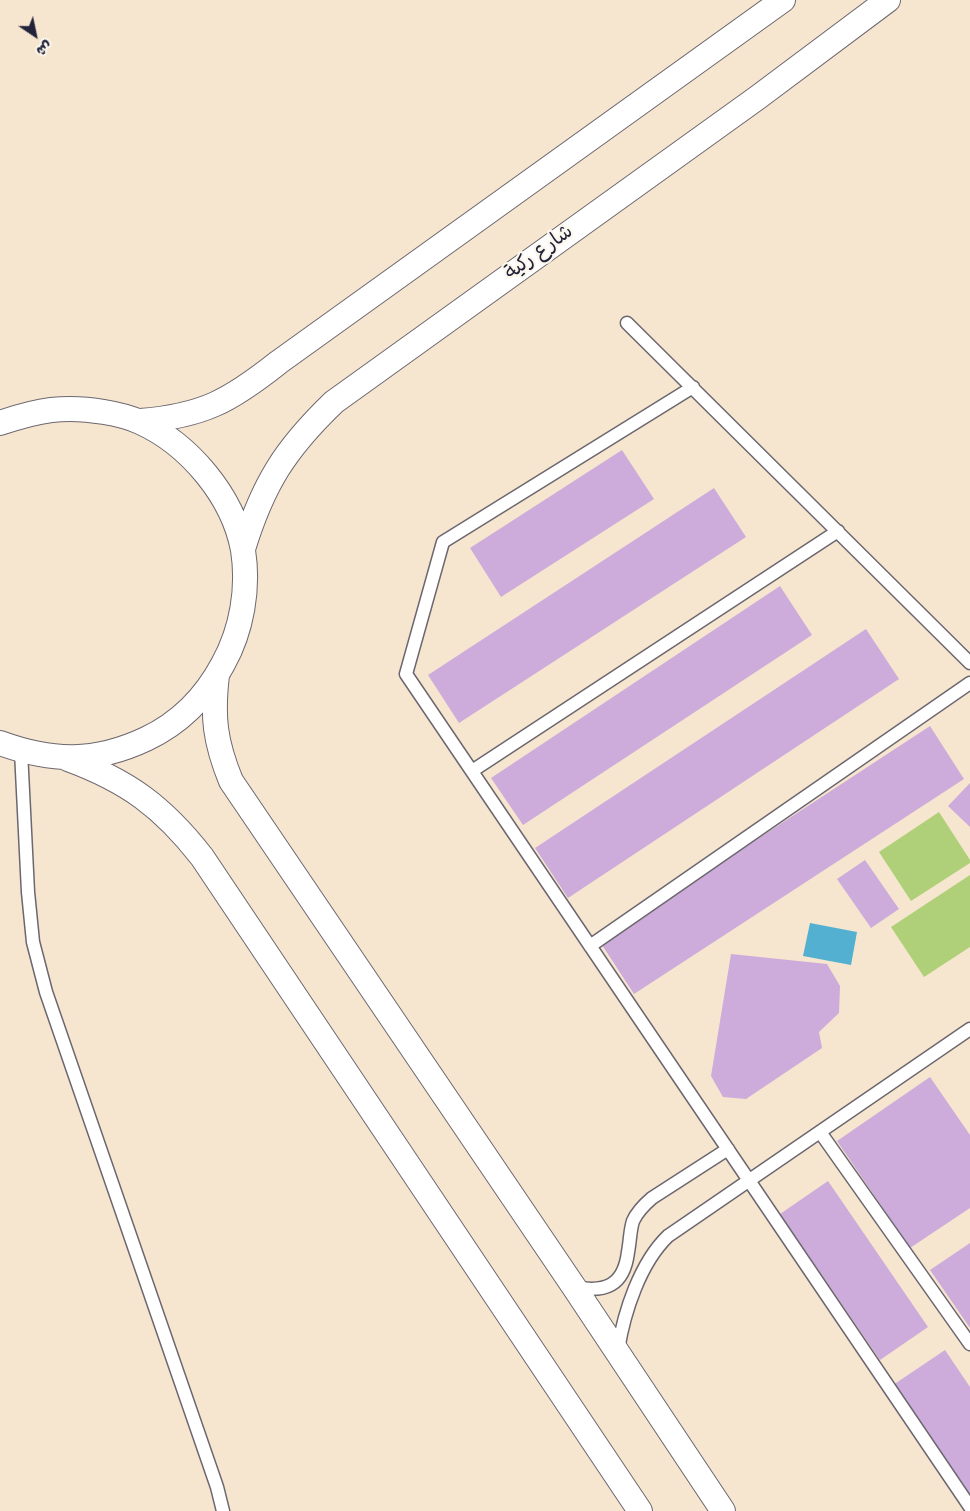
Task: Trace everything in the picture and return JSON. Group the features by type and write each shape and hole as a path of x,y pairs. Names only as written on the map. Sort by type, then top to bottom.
{"street":[{"path":"140,421 167,419 198,412 227,400 783,0"},
{"name":"شارع ركية","path":"243,550 253,516 268,484 286,454 309,426 334,402 749,104 888,0"},
{"path":"0,423 26,414 55,408 113,413 140,421 187,453 206,473 222,496 234,522 243,550 245,578 243,606 238,630 217,676 203,695 182,716 158,733 131,746 102,754 68,759"},
{"path":"217,676 214,702 215,729 221,756 231,780 723,1511"},
{"path":"10,747 68,759 95,768 120,781 144,797 171,821 202,857 640,1511"}],"lane":[{"path":"627,323 693,386 970,663"},
{"path":"693,386 443,542 406,674 970,1507"},
{"path":"472,771 838,531"},
{"path":"590,946 970,683"},
{"path":"10,747 33,942 46,992 217,1487 223,1511"},
{"path":"617,1352 632,1296 657,1247 668,1236 970,1029"},
{"path":"820,1132 970,1344"},
{"path":"574,1287 594,1290 609,1287 617,1281 626,1265 632,1223 642,1208 652,1198 728,1149"}],"green space":[{"path":"939,812 970,860 970,863 911,901 879,852"},
{"path":"970,875 970,947 924,977 891,927"}],"water":[{"path":"810,923 857,932 851,965 803,956"}],"building":[{"path":"622,450 654,499 501,597 470,548"},
{"path":"714,488 746,537 459,723 428,675"},
{"path":"780,586 812,635 523,825 491,778"},
{"path":"866,629 899,679 568,898 535,848"},
{"path":"930,726 964,779 634,994 600,942"},
{"path":"970,783 970,827 948,806"},
{"path":"865,860 899,909 871,928 837,879"},
{"path":"731,954 827,964 840,986 839,1013 819,1032 822,1048 746,1099 723,1097 711,1076"},
{"path":"930,1077 970,1135 970,1208 910,1248 837,1141"},
{"path":"828,1181 928,1327 880,1360 780,1214"},
{"path":"970,1243 970,1328 930,1270"},
{"path":"945,1350 970,1387 970,1496 893,1385"}]}
